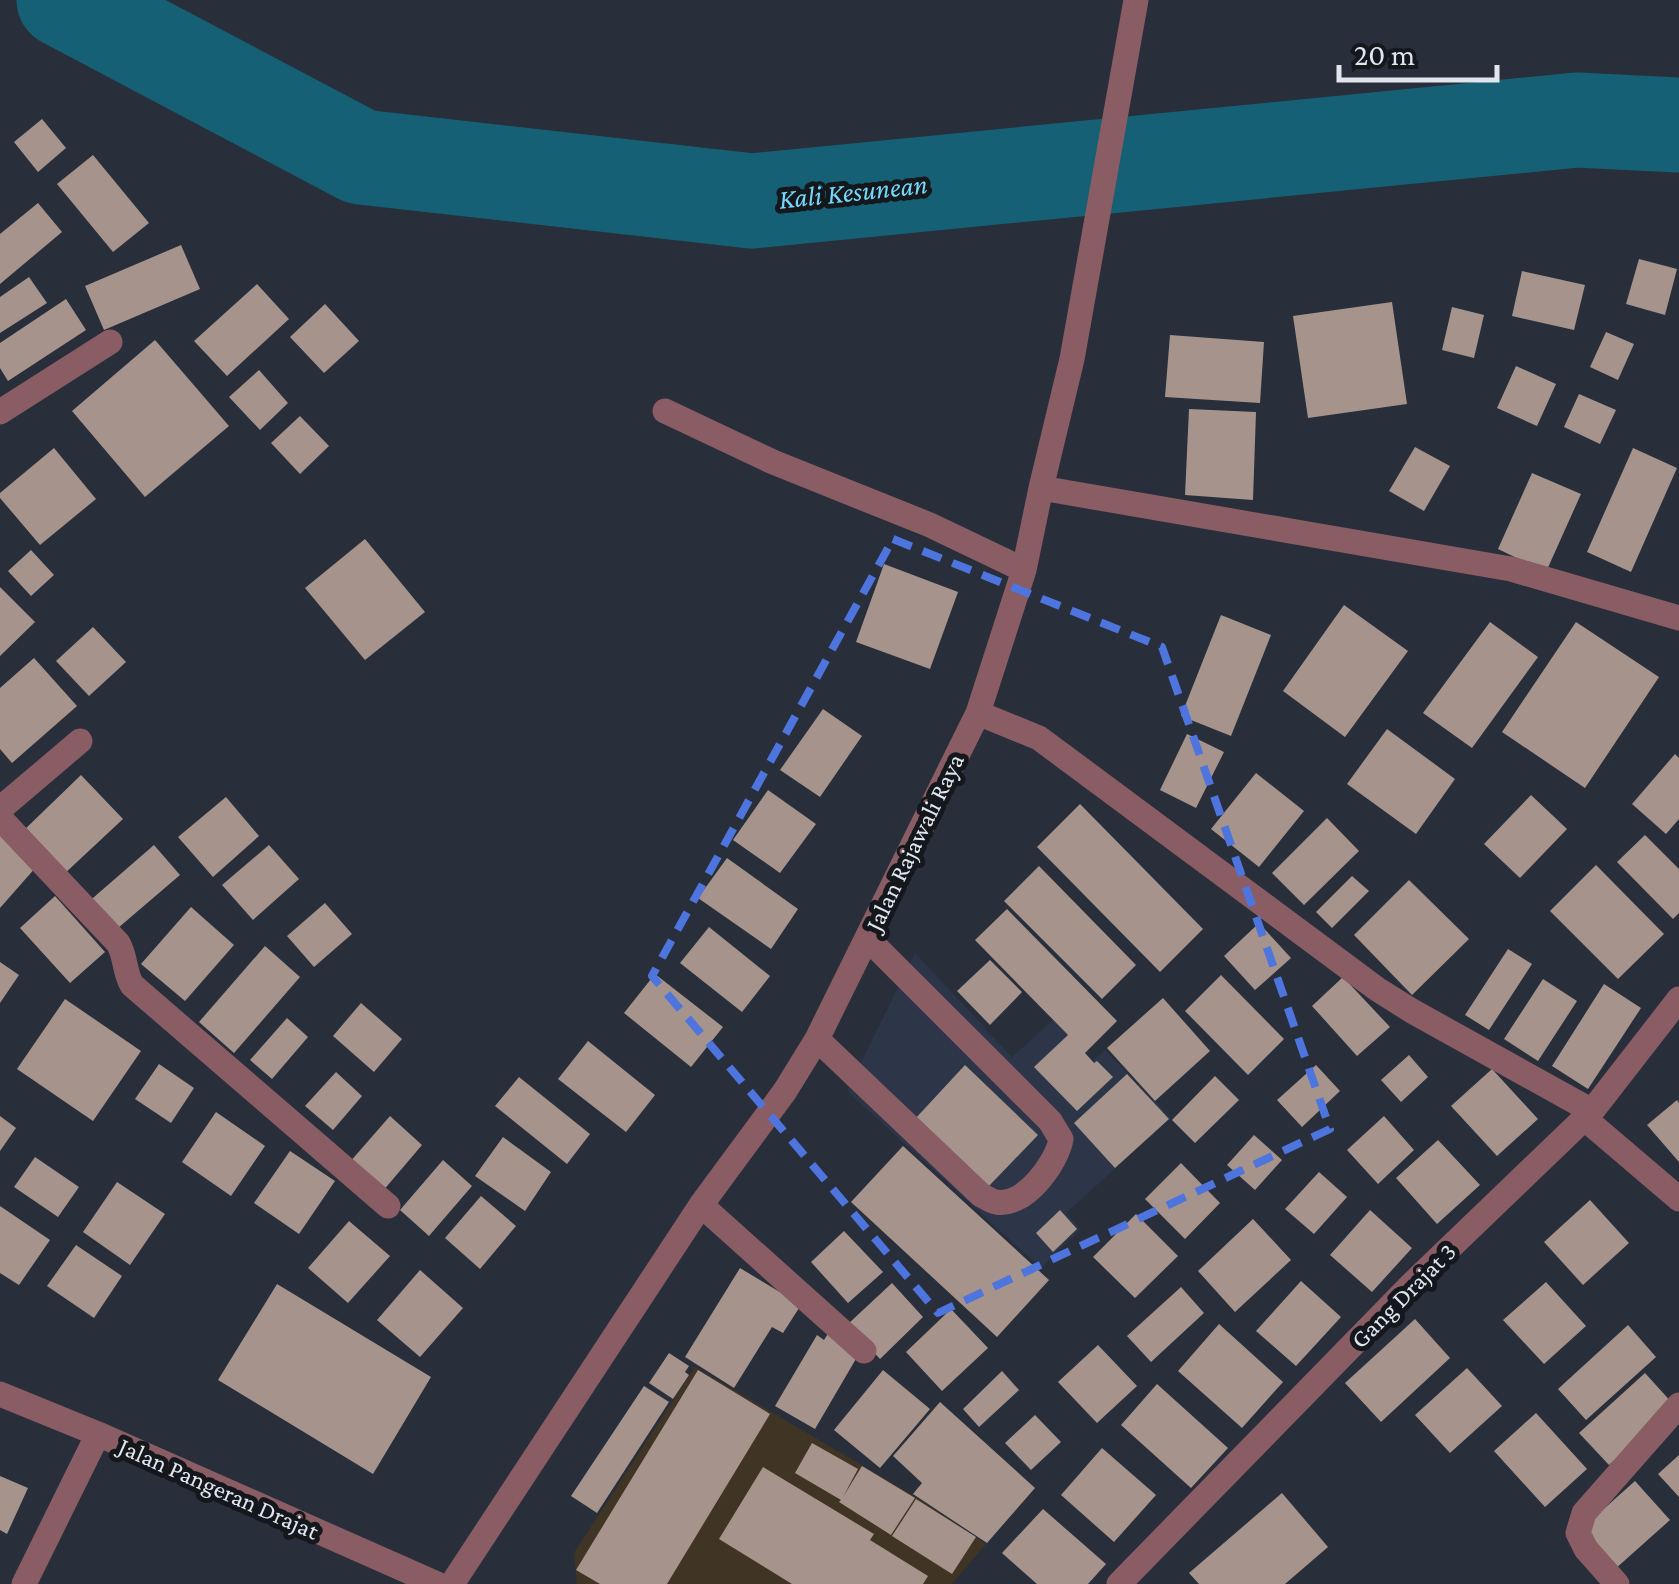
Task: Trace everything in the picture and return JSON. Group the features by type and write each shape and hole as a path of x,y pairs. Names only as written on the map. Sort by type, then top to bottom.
{"street":[{"name":"Jalan Rajawali Raya","path":"452,1584 702,1205 785,1091 817,1039 978,713 1024,570 1072,359 1136,0"},
{"path":"0,412 110,342"},
{"path":"664,411 1024,570"},
{"path":"1041,488 1511,570 1679,618"},
{"path":"978,713 1039,738 1377,989 1588,1114 1679,1200"},
{"path":"0,808 80,741"},
{"path":"0,818 118,943 132,985 388,1206"},
{"path":"817,1039 981,1195 996,1202 1008,1202 1024,1195 1054,1162 1061,1139 1039,1110 867,938"},
{"name":"Gang Drajat 3","path":"1119,1584 1412,1284 1588,1114 1679,999"},
{"path":"702,1205 864,1350"},
{"name":"Jalan Pangeran Drajat","path":"0,1394 438,1584"},
{"path":"1617,1584 1586,1549 1578,1533 1584,1513 1679,1405"},
{"path":"24,1584 98,1434"}],"highlighted area":[{"path":"893,539 1162,647 1330,1129 938,1313 652,976"}],"shaded area":[{"path":"915,953 1012,1057 1053,1020 1093,1061 1105,1050 1171,1118 1066,1213 1080,1229 1041,1268 847,1091"},
{"path":"695,1367 916,1497 986,1544 952,1584 577,1584 574,1553"}],"building":[{"path":"42,119 66,148 38,172 14,142"},
{"path":"93,155 149,223 113,252 57,184"},
{"path":"38,203 62,232 0,284 0,234"},
{"path":"181,245 200,289 104,330 85,286"},
{"path":"1639,259 1677,269 1665,315 1626,304"},
{"path":"1522,271 1585,285 1574,330 1512,316"},
{"path":"29,277 47,303 0,333 0,297"},
{"path":"257,284 289,319 227,376 194,341"},
{"path":"66,299 86,330 8,381 0,368 0,343"},
{"path":"1392,302 1407,404 1308,418 1293,316"},
{"path":"325,304 359,341 324,373 290,337"},
{"path":"1452,307 1484,315 1474,358 1442,350"},
{"path":"1606,332 1634,344 1618,380 1590,367"},
{"path":"1170,335 1264,342 1260,403 1165,397"},
{"path":"155,340 229,426 145,497 72,411"},
{"path":"1516,366 1556,384 1537,426 1497,408"},
{"path":"259,370 288,403 260,430 229,397"},
{"path":"1579,394 1616,410 1600,444 1564,427"},
{"path":"1189,409 1256,412 1253,500 1185,495"},
{"path":"300,416 329,446 300,474 271,443"},
{"path":"1415,447 1450,466 1424,511 1389,491"},
{"path":"54,448 96,499 40,545 0,498 0,493"},
{"path":"1633,448 1677,468 1631,572 1587,552"},
{"path":"1532,473 1581,494 1546,572 1498,549"},
{"path":"365,539 425,612 365,660 305,588"},
{"path":"31,550 54,575 31,596 8,571"},
{"path":"884,564 958,592 930,669 856,642"},
{"path":"0,587 35,622 0,656"},
{"path":"1344,605 1408,651 1345,737 1283,691"},
{"path":"1221,615 1271,635 1231,736 1181,716"},
{"path":"1490,622 1538,657 1472,748 1423,713"},
{"path":"1576,622 1659,677 1585,788 1502,732"},
{"path":"93,627 126,662 89,696 56,661"},
{"path":"34,658 77,706 12,763 0,749 0,688"},
{"path":"823,709 862,736 820,797 780,770"},
{"path":"1387,729 1455,779 1416,834 1347,784"},
{"path":"1187,734 1224,752 1196,808 1160,790"},
{"path":"1675,754 1679,758 1679,819 1666,834 1632,804"},
{"path":"1256,773 1304,811 1259,867 1211,829"},
{"path":"81,775 123,819 62,876 21,833"},
{"path":"768,790 816,824 780,873 733,840"},
{"path":"1531,795 1567,829 1520,878 1484,844"},
{"path":"226,797 259,836 213,877 178,837"},
{"path":"1080,804 1203,929 1160,972 1037,847"},
{"path":"1327,818 1359,851 1304,905 1272,873"},
{"path":"0,832 37,866 0,908"},
{"path":"1645,835 1679,869 1679,913 1673,919 1617,862"},
{"path":"154,845 180,875 111,934 86,904"},
{"path":"269,845 299,879 253,920 222,885"},
{"path":"727,858 798,909 771,949 698,898"},
{"path":"1596,865 1664,934 1618,979 1550,911"},
{"path":"1039,866 1136,965 1102,999 1004,901"},
{"path":"1352,876 1369,891 1332,928 1316,912"},
{"path":"1409,880 1469,939 1412,995 1354,935"},
{"path":"55,896 105,952 70,983 20,928"},
{"path":"325,903 352,934 314,967 287,936"},
{"path":"191,907 234,945 185,1001 141,964"},
{"path":"1007,909 1117,1021 1085,1053 1113,1077 1077,1111 1034,1067 1068,1035 975,940"},
{"path":"1259,923 1291,958 1255,990 1224,956"},
{"path":"709,927 770,976 742,1012 680,963"},
{"path":"265,946 300,977 234,1053 199,1022"},
{"path":"1508,949 1532,964 1489,1030 1465,1015"},
{"path":"990,960 1022,992 990,1025 957,991"},
{"path":"0,962 19,975 0,1003"},
{"path":"655,974 723,1027 691,1067 624,1013"},
{"path":"1221,975 1284,1039 1248,1075 1185,1011"},
{"path":"1343,977 1390,1027 1357,1056 1312,1006"},
{"path":"1543,979 1577,1001 1538,1061 1504,1039"},
{"path":"1604,984 1641,1008 1588,1089 1552,1066"},
{"path":"1163,998 1210,1051 1155,1101 1107,1048"},
{"path":"65,999 141,1051 93,1121 17,1069"},
{"path":"361,1003 402,1039 374,1072 333,1036"},
{"path":"287,1018 308,1037 272,1079 250,1060"},
{"path":"588,1041 655,1095 626,1132 558,1079"},
{"path":"1409,1055 1428,1077 1401,1102 1381,1080"},
{"path":"159,1064 194,1088 171,1123 135,1099"},
{"path":"965,1065 1038,1135 988,1187 915,1119"},
{"path":"1316,1065 1340,1091 1302,1127 1277,1100"},
{"path":"1492,1069 1538,1119 1497,1156 1451,1106"},
{"path":"336,1072 362,1096 333,1130 305,1106"},
{"path":"1127,1074 1169,1119 1115,1168 1074,1123"},
{"path":"1215,1076 1239,1100 1195,1143 1172,1120"},
{"path":"519,1077 590,1134 567,1164 495,1106"},
{"path":"1677,1100 1679,1103 1679,1162 1647,1125"},
{"path":"216,1112 265,1146 231,1196 182,1162"},
{"path":"0,1116 16,1128 0,1151"},
{"path":"390,1116 422,1145 382,1192 349,1163"},
{"path":"1384,1116 1414,1150 1378,1184 1347,1150"},
{"path":"1254,1135 1282,1160 1255,1190 1227,1165"},
{"path":"503,1137 551,1172 525,1211 475,1176"},
{"path":"1438,1140 1480,1185 1437,1224 1396,1178"},
{"path":"903,1146 1049,1280 997,1337 851,1202"},
{"path":"290,1151 335,1181 299,1234 254,1203"},
{"path":"35,1157 79,1187 58,1217 14,1187"},
{"path":"443,1160 472,1186 429,1236 400,1210"},
{"path":"1181,1163 1220,1203 1185,1239 1145,1199"},
{"path":"1319,1172 1347,1197 1314,1234 1285,1209"},
{"path":"117,1182 165,1214 130,1265 83,1232"},
{"path":"481,1196 516,1226 480,1269 445,1238"},
{"path":"1590,1200 1629,1243 1583,1285 1544,1242"},
{"path":"0,1206 50,1240 19,1285 0,1273"},
{"path":"1060,1210 1077,1229 1053,1252 1036,1233"},
{"path":"1370,1210 1412,1248 1372,1292 1330,1255"},
{"path":"1136,1214 1178,1256 1135,1298 1093,1257"},
{"path":"1253,1219 1291,1260 1235,1312 1198,1271"},
{"path":"349,1221 390,1256 348,1303 308,1268"},
{"path":"844,1231 883,1272 848,1303 811,1262"},
{"path":"76,1245 122,1276 94,1318 47,1286"},
{"path":"740,1268 801,1305 783,1333 772,1327 734,1388 685,1357"},
{"path":"420,1270 463,1308 420,1357 377,1320"},
{"path":"1301,1281 1341,1317 1296,1366 1256,1331"},
{"path":"1546,1282 1586,1326 1544,1364 1503,1320"},
{"path":"892,1283 923,1317 880,1359 848,1324"},
{"path":"277,1284 431,1377 373,1474 218,1380"},
{"path":"1181,1287 1204,1313 1151,1362 1127,1336"},
{"path":"951,1309 988,1348 942,1391 906,1352"},
{"path":"1415,1319 1450,1358 1381,1422 1345,1383"},
{"path":"1219,1324 1283,1382 1242,1428 1178,1371"},
{"path":"1628,1325 1656,1357 1586,1420 1558,1389"},
{"path":"829,1332 860,1352 815,1429 775,1406 817,1335 824,1340"},
{"path":"1098,1345 1137,1386 1097,1423 1058,1382"},
{"path":"669,1353 689,1366 685,1372 689,1375 673,1399 649,1383"},
{"path":"1467,1368 1502,1406 1450,1453 1415,1415"},
{"path":"698,1370 770,1414 667,1584 600,1584 576,1570"},
{"path":"883,1370 930,1409 880,1468 834,1430"},
{"path":"1002,1371 1019,1390 979,1427 963,1409"},
{"path":"1645,1373 1674,1405 1609,1465 1579,1433"},
{"path":"1157,1384 1228,1448 1191,1488 1121,1425"},
{"path":"644,1386 669,1402 597,1513 571,1496"},
{"path":"940,1402 1035,1488 987,1543 913,1494 922,1483 893,1456"},
{"path":"1536,1413 1587,1469 1545,1507 1494,1451"},
{"path":"1035,1415 1061,1442 1031,1470 1005,1443"},
{"path":"812,1443 858,1469 843,1497 862,1466 915,1498 891,1535 795,1473"},
{"path":"1102,1448 1156,1495 1114,1542 1061,1495"},
{"path":"1679,1455 1679,1497 1658,1474"},
{"path":"763,1467 874,1534 870,1540 928,1576 923,1584 792,1584 719,1539"},
{"path":"0,1476 28,1488 7,1534 0,1530"},
{"path":"1635,1481 1670,1520 1614,1570 1579,1531"},
{"path":"1282,1493 1328,1547 1285,1584 1199,1584 1189,1573"},
{"path":"916,1499 976,1537 952,1574 892,1536"},
{"path":"1043,1509 1106,1564 1088,1584 1037,1584 1002,1553"}],"waterway":[{"name":"Kali Kesunean","path":"64,0 361,157 752,201 1577,120 1679,125"}]}
